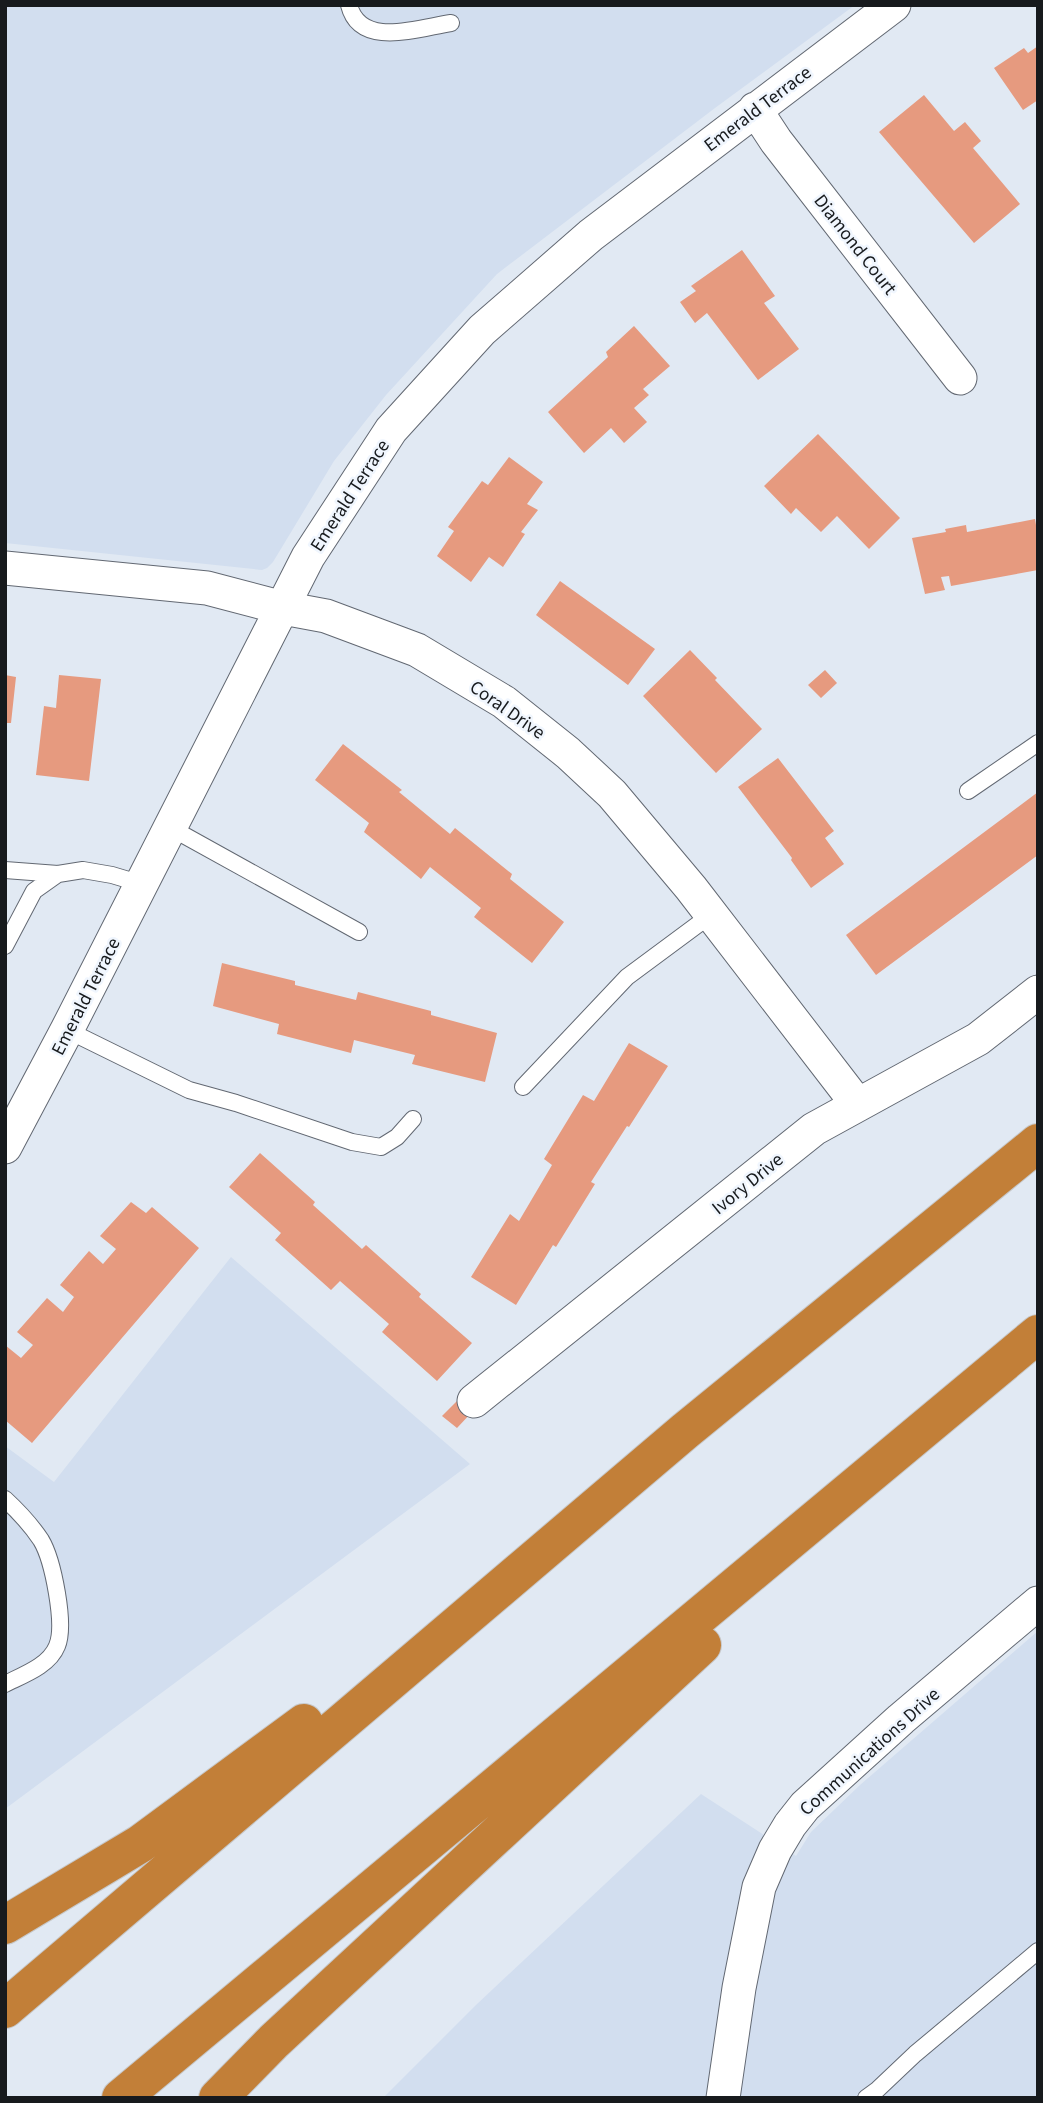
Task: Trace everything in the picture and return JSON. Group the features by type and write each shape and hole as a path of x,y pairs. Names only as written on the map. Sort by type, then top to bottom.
{"highway":[{"path":"5,2009 685,1431 1038,1143"},
{"path":"121,2098 1038,1335"},
{"path":"218,2098 294,2022 1038,1335"},
{"path":"5,1925 141,1843 579,1521"}],"street":[{"name":"Emerald Terrace","path":"5,1147 67,1031 308,557 391,430 482,330 591,235 894,5"},
{"name":"Diamond Court","path":"755,109 776,141 960,378"},
{"name":"Coral Drive","path":"5,568 207,588 284,608 326,615 417,649 504,702 568,753 612,794 712,914 858,1105"},
{"name":"Ivory Drive","path":"474,1401 814,1129 978,1039 1038,992"},
{"name":"Communications Drive","path":"723,2098 739,1988 759,1887 775,1850 790,1825 805,1806 901,1719 1038,1603"}],"lane":[{"path":"349,5 352,18 365,28 383,34 451,23"},
{"path":"968,791 1038,743"},
{"path":"171,828 359,932"},
{"path":"5,870 58,874 83,870 142,884"},
{"path":"5,946 34,891 58,874"},
{"path":"523,1087 627,977 712,914"},
{"path":"67,1031 189,1090 352,1142 381,1147 397,1137 413,1119"},
{"path":"5,1499 19,1512 42,1542 55,1584 61,1626 57,1647 45,1663 5,1684"},
{"path":"866,2098 915,2053 1038,1951"}],"shaded area":[{"path":"5,5 855,5 497,274 386,395 334,461 273,562 262,570 5,543"},
{"path":"231,1257 470,1464 5,1809 5,1446 54,1482"},
{"path":"1038,1631 1038,2098 383,2098 476,2005 701,1794 796,1856 811,1832 860,1785"}],"building":[{"path":"1038,46 1038,100 1023,110 994,68 1024,48 1028,53"},
{"path":"924,95 954,131 965,122 981,141 973,148 1020,204 974,243 879,132"},
{"path":"742,250 775,296 764,303 799,349 758,380 707,313 695,323 680,302 696,291 691,286"},
{"path":"634,326 670,366 643,389 649,395 634,408 647,422 624,443 611,428 584,453 548,412 608,357 606,352"},
{"path":"818,434 900,518 869,549 837,516 821,532 796,508 791,514 764,486"},
{"path":"509,457 543,482 527,504 538,510 521,532 525,534 503,567 489,557 471,582 437,556 454,531 448,527 482,481 488,485"},
{"path":"1035,519 1038,570 951,586 949,576 941,577 945,590 925,594 912,538 946,532 945,529 966,525 967,532"},
{"path":"560,581 655,649 628,685 536,615"},
{"path":"690,650 762,729 716,773 643,696"},
{"path":"825,670 837,683 821,698 808,685"},
{"path":"5,675 16,677 11,723 5,723"},
{"path":"59,675 101,679 89,781 36,775 44,706 56,708"},
{"path":"343,744 402,790 399,792 450,834 455,828 512,874 510,879 564,922 532,963 474,917 481,908 430,867 421,879 364,832 369,823 315,780"},
{"path":"778,758 834,831 825,838 844,864 811,888 792,858 738,787"},
{"path":"1038,792 1038,855 876,975 846,935"},
{"path":"222,963 356,1000 358,992 431,1011 431,1015 497,1033 485,1082 412,1064 415,1055 354,1040 351,1053 277,1034 279,1024 213,1006"},
{"path":"629,1043 668,1066 591,1182 595,1184 516,1305 471,1277 510,1214 519,1221 552,1165 544,1159 583,1095 594,1101"},
{"path":"260,1153 362,1249 366,1245 421,1294 419,1297 472,1343 437,1381 382,1332 389,1324 340,1281 331,1290 275,1240 281,1233 229,1187"},
{"path":"131,1202 146,1213 152,1207 199,1248 32,1443 5,1420 5,1345 21,1358 33,1345 17,1332 47,1298 63,1312 74,1297 60,1285 89,1251 103,1264 116,1249 100,1236"},
{"path":"459,1399 472,1412 457,1428 442,1416"}]}
